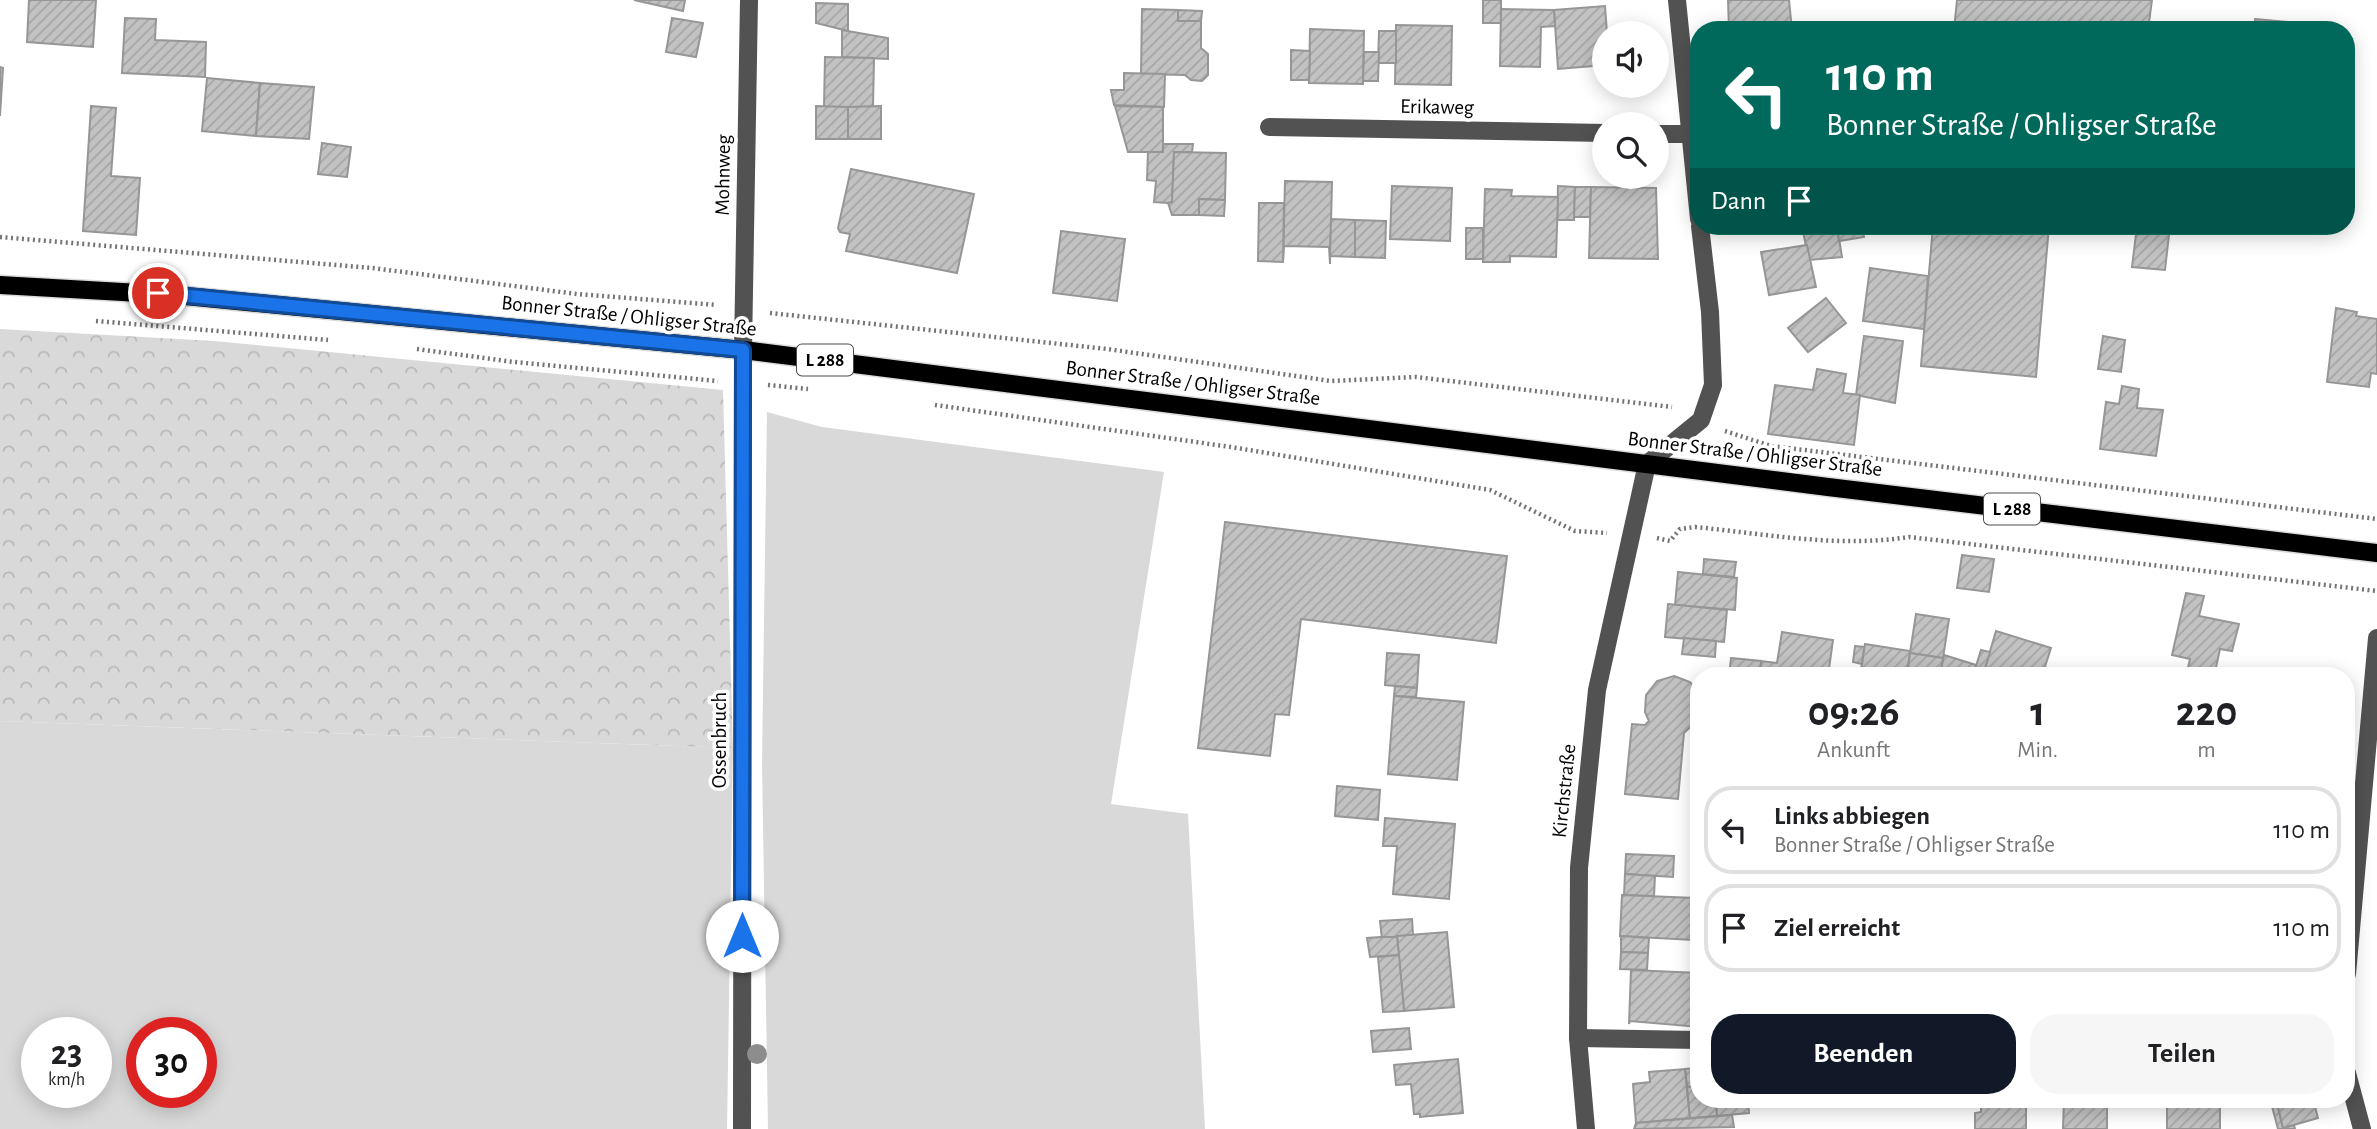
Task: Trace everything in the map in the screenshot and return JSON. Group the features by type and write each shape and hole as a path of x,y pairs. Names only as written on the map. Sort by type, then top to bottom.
{"main road":[{"name":"Bonner Straße / Ohligser Straße","path":"0,285 175,295 743,350 2377,553"}],"street":[{"name":"Mohnweg","path":"743,350 749,0"},
{"path":"1669,134 1690,134 1677,0"},
{"name":"Erikaweg","path":"1269,127 1592,133"},
{"path":"1647,464 1701,420 1713,385 1710,312 1701,235"},
{"name":"Ossenbruch","path":"742,1129 743,350"},
{"name":"Kirchstraße","path":"1586,1129 1578,1038 1579,868 1597,690 1647,464"},
{"path":"2355,884 2377,638"},
{"path":"1578,1038 1690,1040"},
{"path":"2355,1103 2362,1129"}],"path":[{"path":"0,237 372,268 564,293 743,309 809,319 1183,359 1331,382 1416,377 1517,386 1673,407 1745,440 1771,446 2377,519"},
{"path":"94,320 335,341"},
{"path":"415,348 514,362 822,390"},
{"path":"933,404 1177,439 1490,490 1575,531 1633,534 1670,541 1680,529 1695,527 1818,542 1880,541 1909,537 2377,591"}],"green space":[{"path":"0,329 214,341 723,390 733,748 0,721"},
{"path":"767,412 822,427 1164,472 1111,804 1188,814 1205,1129 768,1129 762,762"},
{"path":"0,721 733,748 727,1129 0,1129"}],"building":[{"path":"29,0 96,0 93,47 27,42"},
{"path":"634,0 685,0 683,11"},
{"path":"1483,0 1501,0 1501,23 1483,23"},
{"path":"1728,0 1789,0 1791,21 1729,21"},
{"path":"1957,0 2152,0 2149,21 1955,21"},
{"path":"816,3 848,4 848,31 816,23"},
{"path":"1605,6 1606,21 1592,21 1592,66 1558,69 1554,10"},
{"path":"1142,9 1178,10 1178,21 1201,21 1201,48 1208,54 1208,75 1202,81 1191,80 1185,75 1141,74"},
{"path":"1501,9 1554,10 1555,26 1541,27 1540,67 1500,66"},
{"path":"1178,10 1202,11 1201,21 1178,21"},
{"path":"125,18 156,19 155,40 206,42 205,77 122,73"},
{"path":"672,18 703,23 696,57 666,52"},
{"path":"1396,25 1452,26 1451,85 1395,84"},
{"path":"1310,29 1364,31 1363,84 1309,83"},
{"path":"842,30 888,38 888,59 842,57"},
{"path":"1379,31 1396,31 1396,63 1378,63"},
{"path":"1291,50 1310,51 1309,80 1291,80"},
{"path":"1364,52 1379,52 1378,81 1363,81"},
{"path":"825,57 874,58 873,107 824,107"},
{"path":"0,67 3,68 0,116"},
{"path":"1124,73 1165,74 1164,107 1114,105 1111,90 1124,90"},
{"path":"207,78 260,83 256,136 202,131"},
{"path":"260,83 314,87 309,139 256,136"},
{"path":"91,106 116,108 111,176 140,178 136,235 83,231"},
{"path":"816,106 848,107 848,139 816,139"},
{"path":"881,106 881,139 848,139 848,107"},
{"path":"1115,106 1163,107 1163,152 1128,152"},
{"path":"322,143 351,147 347,177 318,174"},
{"path":"1163,144 1193,144 1192,152 1174,152 1172,202 1168,203 1154,202 1156,181 1147,180 1148,152 1163,152"},
{"path":"1174,152 1226,153 1225,200 1199,199 1199,215 1172,215 1168,203 1172,202"},
{"path":"851,169 974,194 957,273 846,251 850,234 840,232 838,228"},
{"path":"1285,181 1332,182 1330,264 1329,247 1284,246 1283,262"},
{"path":"1392,186 1452,188 1450,241 1390,239"},
{"path":"1558,186 1575,187 1574,220 1557,220"},
{"path":"1575,187 1591,187 1590,217 1574,217"},
{"path":"1591,187 1656,189 1658,259 1589,258"},
{"path":"1485,189 1512,190 1511,196 1558,197 1556,257 1510,256 1510,262 1483,262"},
{"path":"1199,199 1225,200 1224,216 1199,215"},
{"path":"1259,203 1284,203 1283,262 1258,261"},
{"path":"1331,219 1355,220 1355,257 1330,256"},
{"path":"1355,220 1386,221 1385,258 1355,257"},
{"path":"1466,228 1483,228 1483,259 1466,259"},
{"path":"1061,231 1125,239 1117,301 1053,293"},
{"path":"1804,235 1838,235 1842,257 1809,260"},
{"path":"1838,235 1864,235 1864,237 1839,241"},
{"path":"1932,235 2048,235 2036,377 1921,366"},
{"path":"2136,235 2169,235 2165,270 2132,267"},
{"path":"1807,245 1816,287 1769,295 1761,252"},
{"path":"1870,268 1928,276 1924,329 1863,321"},
{"path":"1826,298 1846,323 1808,352 1788,328"},
{"path":"2336,308 2357,312 2356,316 2377,319 2377,374 2371,373 2369,387 2327,382"},
{"path":"1864,336 1903,341 1895,403 1856,395"},
{"path":"2103,336 2125,340 2121,372 2098,369"},
{"path":"1817,369 1846,374 1843,393 1860,395 1854,445 1768,434 1775,385 1813,390"},
{"path":"2122,386 2139,389 2137,408 2163,410 2156,456 2100,449 2106,402 2119,404"},
{"path":"1225,522 1507,556 1496,643 1301,619 1289,715 1275,714 1270,756 1198,748"},
{"path":"1962,555 1994,559 1989,592 1957,588"},
{"path":"1704,559 1736,562 1734,577 1703,574"},
{"path":"1678,572 1737,578 1735,610 1675,605"},
{"path":"2186,593 2204,596 2199,616 2239,624 2232,651 2220,649 2216,667 2188,667 2190,659 2172,655"},
{"path":"1668,604 1727,610 1724,642 1665,637"},
{"path":"1916,614 1949,619 1943,658 1910,653"},
{"path":"1996,631 2051,648 2045,667 1985,667"},
{"path":"1782,632 1833,640 1829,667 1761,667 1761,661 1777,663"},
{"path":"1684,638 1716,641 1715,657 1682,654"},
{"path":"1865,644 1910,651 1908,667 1861,667"},
{"path":"1855,646 1864,647 1862,664 1853,662"},
{"path":"1981,650 1990,652 1985,667 1976,667"},
{"path":"1387,653 1419,655 1417,688 1385,685"},
{"path":"1910,653 1943,658 1942,667 1908,667"},
{"path":"1944,655 1976,665 1975,667 1942,667"},
{"path":"1731,658 1761,661 1761,667 1730,667"},
{"path":"1674,676 1690,682 1690,727 1684,733 1678,799 1625,794 1632,724 1645,725 1649,721 1645,712 1646,695 1657,681"},
{"path":"1395,686 1417,688 1416,697 1394,696"},
{"path":"1394,696 1464,702 1457,780 1388,774"},
{"path":"1337,786 1380,790 1378,820 1335,816"},
{"path":"1385,818 1455,824 1449,899 1393,894 1397,846 1383,846"},
{"path":"1626,854 1674,856 1673,877 1625,874"},
{"path":"1625,874 1655,876 1654,896 1624,895"},
{"path":"1622,895 1690,898 1690,940 1620,936"},
{"path":"1412,919 1413,935 1382,939 1380,921"},
{"path":"1447,932 1454,1007 1404,1011 1397,936"},
{"path":"1621,936 1649,938 1648,953 1621,952"},
{"path":"1397,937 1399,955 1370,957 1367,938"},
{"path":"1621,952 1648,953 1647,970 1620,969"},
{"path":"1399,955 1404,1011 1383,1012 1378,957"},
{"path":"1631,970 1690,973 1690,1026 1630,1021 1629,1024"},
{"path":"1409,1028 1411,1049 1373,1052 1371,1031"},
{"path":"1458,1059 1463,1113 1420,1117 1420,1114 1414,1114 1411,1084 1396,1085 1394,1065"},
{"path":"1690,1068 1690,1087 1687,1087 1685,1069"},
{"path":"1685,1069 1690,1118 1636,1123 1633,1084 1650,1082 1649,1072"},
{"path":"1687,1087 1690,1087 1690,1108 1717,1108 1717,1116 1690,1118"},
{"path":"1717,1108 1749,1108 1749,1113 1717,1116"},
{"path":"1981,1108 2026,1108 2026,1129 1975,1129 1975,1113 1981,1112"},
{"path":"2064,1108 2107,1108 2107,1129 2063,1129"},
{"path":"2167,1108 2220,1108 2220,1129 2167,1129"},
{"path":"2272,1108 2278,1108 2283,1128 2294,1125 2295,1129 2278,1129"},
{"path":"2278,1108 2315,1108 2318,1118 2283,1128"},
{"path":"1732,1115 1734,1127 1634,1129 1636,1123"}],"route":[{"path":"158,293 743,350 742,936"}]}
